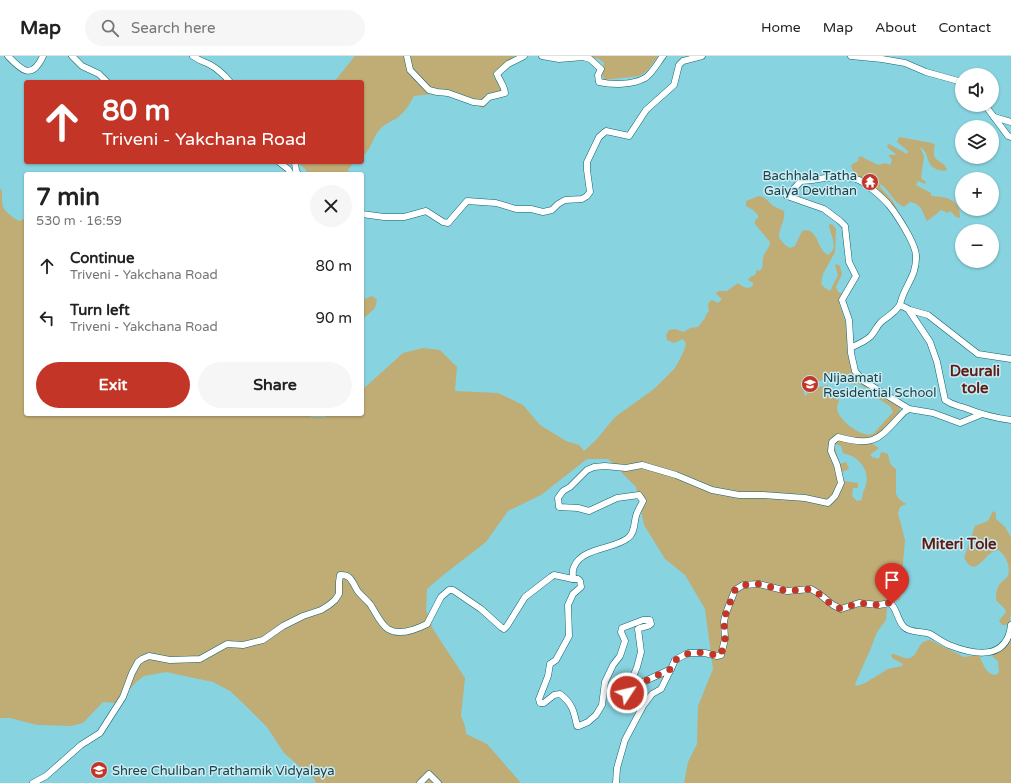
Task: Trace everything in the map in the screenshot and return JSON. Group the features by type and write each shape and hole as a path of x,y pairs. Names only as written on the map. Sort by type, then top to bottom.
{"street":[{"path":"8,56 21,69 30,72 39,64 42,56"},
{"path":"72,56 82,66 99,74 105,80"},
{"path":"193,56 198,60 214,67 228,80"},
{"path":"407,56 410,70 429,90 448,93 473,102 483,103 489,97 505,93 504,86 497,74 508,64 524,56"},
{"path":"542,56 558,59 583,57 590,59 601,68 598,75 599,82 607,84 632,82 646,78 663,56"},
{"path":"364,214 384,217 404,217 426,211 443,222 448,222 467,201 476,200 496,203 516,209 531,209 544,212 552,210 565,200 582,199 590,192 587,162 599,137 606,131 629,136 646,110 674,85 679,65 683,61 702,56"},
{"path":"851,56 905,63 926,72 955,80"},
{"path":"991,112 1008,136 1011,137"},
{"path":"994,116 1011,122"},
{"path":"282,164 289,172"},
{"path":"852,347 872,336 877,326 893,314 900,304 901,299 913,277 916,257 915,247 889,204 858,179 847,177 801,181 787,196 824,209 845,226 849,262 856,276 842,300 849,320 852,352 855,371 862,380 909,410 933,413 960,423 982,414"},
{"path":"900,304 913,312 928,315 978,354 1011,359"},
{"path":"908,309 930,342 937,362 945,400 953,405 973,412 1011,420"},
{"path":"573,579 573,567 590,551 606,548 628,538 636,524 636,516 643,501 639,495 617,498 588,511 578,508 558,506 558,498 563,491 570,487 586,470 594,467 605,466 626,468 642,465 676,475 712,490 739,495 805,498 828,503 835,496 841,484 837,464 831,451 832,442 838,437 850,440 872,441 881,437 904,412 909,410"},
{"path":"33,783 46,776 81,745 100,733 123,697 132,673 138,662 142,659 149,656 170,660 200,659 227,644 243,645 263,640 283,626 303,616 321,610 335,600 339,594 340,575 351,578 360,594 369,602 386,627 392,631 401,632 413,630 427,624 441,597 449,590 453,590 481,609 504,629 525,597 551,577 554,575 578,579 581,587 573,594 568,605 570,636 556,660 550,664 548,676 540,696 540,703 544,703 554,695 560,694 570,702 577,726 588,722 596,715 602,705 605,682 613,665 620,656 625,641 621,632 622,628 643,620 650,620 651,624 641,627 638,630 641,652 633,677 634,681 625,690 629,694 633,693 643,682 671,669"},
{"path":"616,783 617,768 625,740 643,706 652,694 661,689 675,660 688,653 705,653 717,656 721,655 725,639 725,618 731,604 733,594 738,587 749,584 759,584 787,591 810,589 818,593 832,605 841,609 859,603 879,605 890,603 893,605 899,619 906,628 913,631 930,634 948,644 970,652 990,652 1002,646 1009,638 1011,625"},
{"path":"420,783 429,774 438,783"}],"shaded area":[{"path":"355,56 515,56 493,74 502,89 499,92 484,95 488,102 484,108 448,96 432,94 414,96 409,105 397,118 379,130 369,149 364,155 364,80 336,80"},
{"path":"587,56 658,56 647,71 639,76 604,80 602,72 604,63 599,59"},
{"path":"899,137 932,143 935,145 935,158 947,169 945,171 938,170 933,167 928,160 926,153 920,147 924,156 921,178 926,182 925,184 918,181 916,185 931,193 932,196 952,200 955,203 955,216 950,211 948,213 941,210 927,221 920,207 910,202 904,207 900,205 880,184 880,187 892,200 897,209 896,211 884,195 854,176 851,165 858,161 860,156 878,165 885,163 890,165 892,160 889,155 896,154 888,148 887,146 889,144 907,154 908,151 897,142"},
{"path":"300,164 352,164 348,170 348,172 306,172"},
{"path":"0,188 2,193 2,205 5,210 19,221 24,219 24,416 364,416 364,388 403,353 423,348 440,350 457,367 455,391 498,393 523,405 540,425 566,441 579,445 584,451 596,440 615,417 654,389 675,368 686,344 683,339 674,343 667,340 666,335 669,330 675,329 683,332 690,328 698,327 709,311 709,302 712,300 718,303 722,299 716,294 718,291 727,291 738,283 747,288 753,286 753,283 748,280 750,277 755,275 757,270 760,271 770,242 755,224 755,220 758,218 758,215 746,206 746,201 759,196 763,197 773,206 784,211 784,218 779,238 790,248 795,246 802,231 807,230 814,234 824,252 828,255 833,249 834,245 829,226 830,224 833,225 836,229 835,252 823,274 821,284 830,291 838,275 835,265 837,264 840,266 842,274 836,287 838,292 843,294 839,303 847,327 847,351 854,372 869,387 866,388 857,383 855,385 828,374 828,379 802,385 805,396 807,395 806,390 828,385 831,397 839,400 837,409 840,416 848,425 865,434 870,435 874,433 893,412 890,406 864,390 888,400 900,407 899,415 871,443 879,448 870,455 877,459 880,457 882,452 888,454 891,465 896,469 896,494 899,499 906,504 900,507 898,513 905,540 900,598 899,600 886,601 878,608 887,608 886,620 877,632 855,684 857,686 865,683 888,669 902,666 903,664 892,658 891,654 910,658 915,654 920,645 930,640 964,657 979,655 987,671 996,675 999,672 998,661 992,654 1010,642 1011,635 1011,783 684,783 688,762 697,744 698,706 713,669 705,609 685,575 665,559 644,525 636,487 608,459 587,459 541,495 508,511 486,542 427,589 426,610 433,629 465,678 461,716 466,734 487,744 521,783 316,783 314,779 284,753 267,727 230,691 213,682 166,672 144,676 136,682 118,703 103,702 83,723 71,726 37,725 10,718 0,718","holes":["834,445 841,446 843,453 856,458 866,472 867,481 862,500 857,501 852,496 853,488 858,488 858,483 844,481 842,472 849,469 846,462 840,464"]},
{"path":"372,296 377,300 375,308 364,318 364,299"},
{"path":"993,511 996,513 996,519 1005,527 1011,537 1011,611 1010,622 1006,625 1002,625 999,621 1006,612 1005,609 996,600 996,592 998,587 1009,573 1005,558 998,550 994,551 974,567 969,565 964,558 975,526 988,521"}],"place":[{"name":"Bachhala Tatha Gaiya Devithan","path":"870,182"},
{"name":"Nijaamati Residential School","path":"810,384"},
{"name":"Shree Chuliban Prathamik Vidyalaya","path":"99,770"}],"district":[{"name":"Deurali tole","path":"975,380"},
{"name":"Miteri Tole","path":"959,544"}],"route":[{"path":"627,693 633,693 643,682 671,669 673,662 684,654 691,652 717,656 721,655 725,639 724,621 726,613 731,604 732,596 735,590 743,585 759,584 787,591 810,589 818,593 832,605 841,609 859,603 875,605 886,603 892,604"}]}
